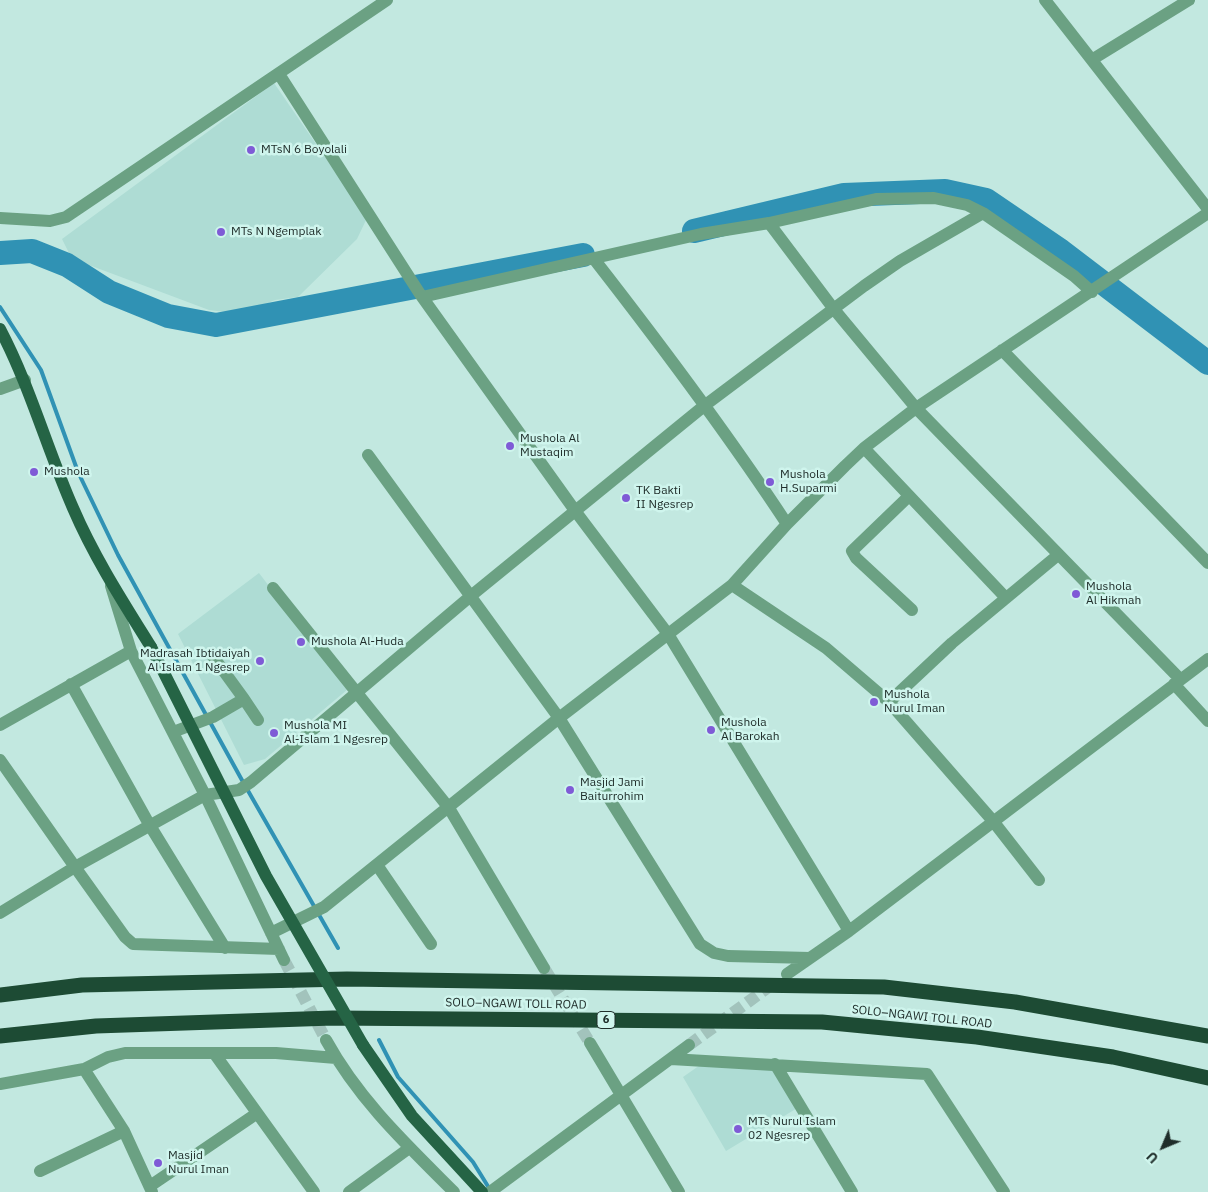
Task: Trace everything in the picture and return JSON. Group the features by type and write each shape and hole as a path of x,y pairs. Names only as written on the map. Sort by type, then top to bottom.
{"highway":[{"name":"SOLO–NGAWI TOLL ROAD","path":"0,995 82,985 347,980 884,987 1016,1002 1208,1036"},
{"name":"SOLO–NGAWI TOLL ROAD","path":"0,1036 96,1026 333,1018 822,1022 987,1038 1113,1057 1208,1078"}],"main road":[{"path":"0,330 25,380 62,484 82,528 108,578 151,647 266,876 363,1045 412,1116 482,1192"}],"street":[{"path":"0,218 50,221 66,217 387,0"},
{"path":"271,933 324,907 559,718 732,586 786,524 864,448 916,408 1097,288 1208,211 1046,0"},
{"path":"1093,59 1189,0"},
{"path":"279,74 421,296 576,512 668,634 849,930"},
{"path":"421,296 701,234 769,223 889,198 934,198 967,205 983,213 1074,276 1097,288"},
{"path":"0,912 149,824 205,795 239,790 251,782 472,595 704,406 833,308 900,261 983,213"},
{"path":"769,223 833,308 916,408 1058,554 1177,682 1208,721"},
{"path":"594,258 644,322 748,467 786,524"},
{"path":"1002,350 1208,563"},
{"path":"0,389 25,380"},
{"path":"864,448 908,497 1006,598"},
{"path":"368,455 472,595 559,718 700,944 714,953 728,956 810,958"},
{"path":"908,497 852,551 856,558 912,610"},
{"path":"889,702 952,643 1058,554"},
{"path":"0,760 125,937 133,944 225,948 281,954 205,795 131,651 108,578"},
{"path":"732,586 826,648 889,702 993,821 1039,880"},
{"path":"273,588 449,808 544,968"},
{"path":"0,725 131,651"},
{"path":"212,655 258,720"},
{"path":"786,974 849,930 1208,659"},
{"path":"71,684 149,824 225,948"},
{"path":"173,732 213,717 244,699"},
{"path":"377,865 432,944"},
{"path":"326,1040 357,1090 408,1149 452,1192"},
{"path":"590,1043 679,1192"},
{"path":"490,1192 689,1045"},
{"path":"0,1084 84,1069 108,1056 125,1053 276,1053 336,1058"},
{"path":"214,1053 256,1114 314,1192"},
{"path":"671,1059 920,1072 930,1076 1004,1192"},
{"path":"775,1064 852,1192"},
{"path":"84,1069 124,1131 151,1189 256,1114"},
{"path":"40,1171 124,1131"},
{"path":"349,1192 408,1149"}],"shaded area":[{"name":"MTsN 6 Boyolali","path":"274,83 367,218 357,239 298,297 275,300 241,314 209,310 89,265 69,253 62,239"},
{"name":"Madrasah Ibtidaiyah Al Islam 1 Ngesrep","path":"259,573 348,689 265,759 244,765 178,634"},
{"name":"MTs Nurul Islam 02 Ngesrep","path":"703,1063 774,1067 799,1107 726,1151 683,1077"}],"waterway":[{"path":"694,231 844,195 945,191 986,200 1061,251 1208,363"},
{"path":"0,253 32,251 67,265 109,292 168,316 216,325 583,255"},
{"path":"0,307 41,370 78,472 118,555 243,782 338,948"},
{"path":"379,1040 398,1077 473,1162 489,1188"}],"tunnel":[{"path":"284,960 326,1040"},
{"path":"544,968 590,1043"},
{"path":"689,1045 774,983"}],"place":[{"name":"MTsN 6 Boyolali","path":"251,150"},
{"name":"MTs N Ngemplak","path":"221,232"},
{"name":"Mushola Al Mustaqim","path":"510,446"},
{"name":"Mushola","path":"34,472"},
{"name":"Mushola H.Suparmi","path":"770,482"},
{"name":"TK Bakti II Ngesrep","path":"626,498"},
{"name":"Mushola Al Hikmah","path":"1076,594"},
{"name":"Mushola Al-Huda","path":"301,642"},
{"name":"Madrasah Ibtidaiyah Al Islam 1 Ngesrep","path":"260,661"},
{"name":"Mushola Nurul Iman","path":"874,702"},
{"name":"Mushola Al Barokah","path":"711,730"},
{"name":"Mushola MI Al-Islam 1 Ngesrep","path":"274,733"},
{"name":"Masjid Jami Baiturrohim","path":"570,790"},
{"name":"MTs Nurul Islam 02 Ngesrep","path":"738,1129"},
{"name":"Masjid Nurul Iman","path":"158,1163"}]}
